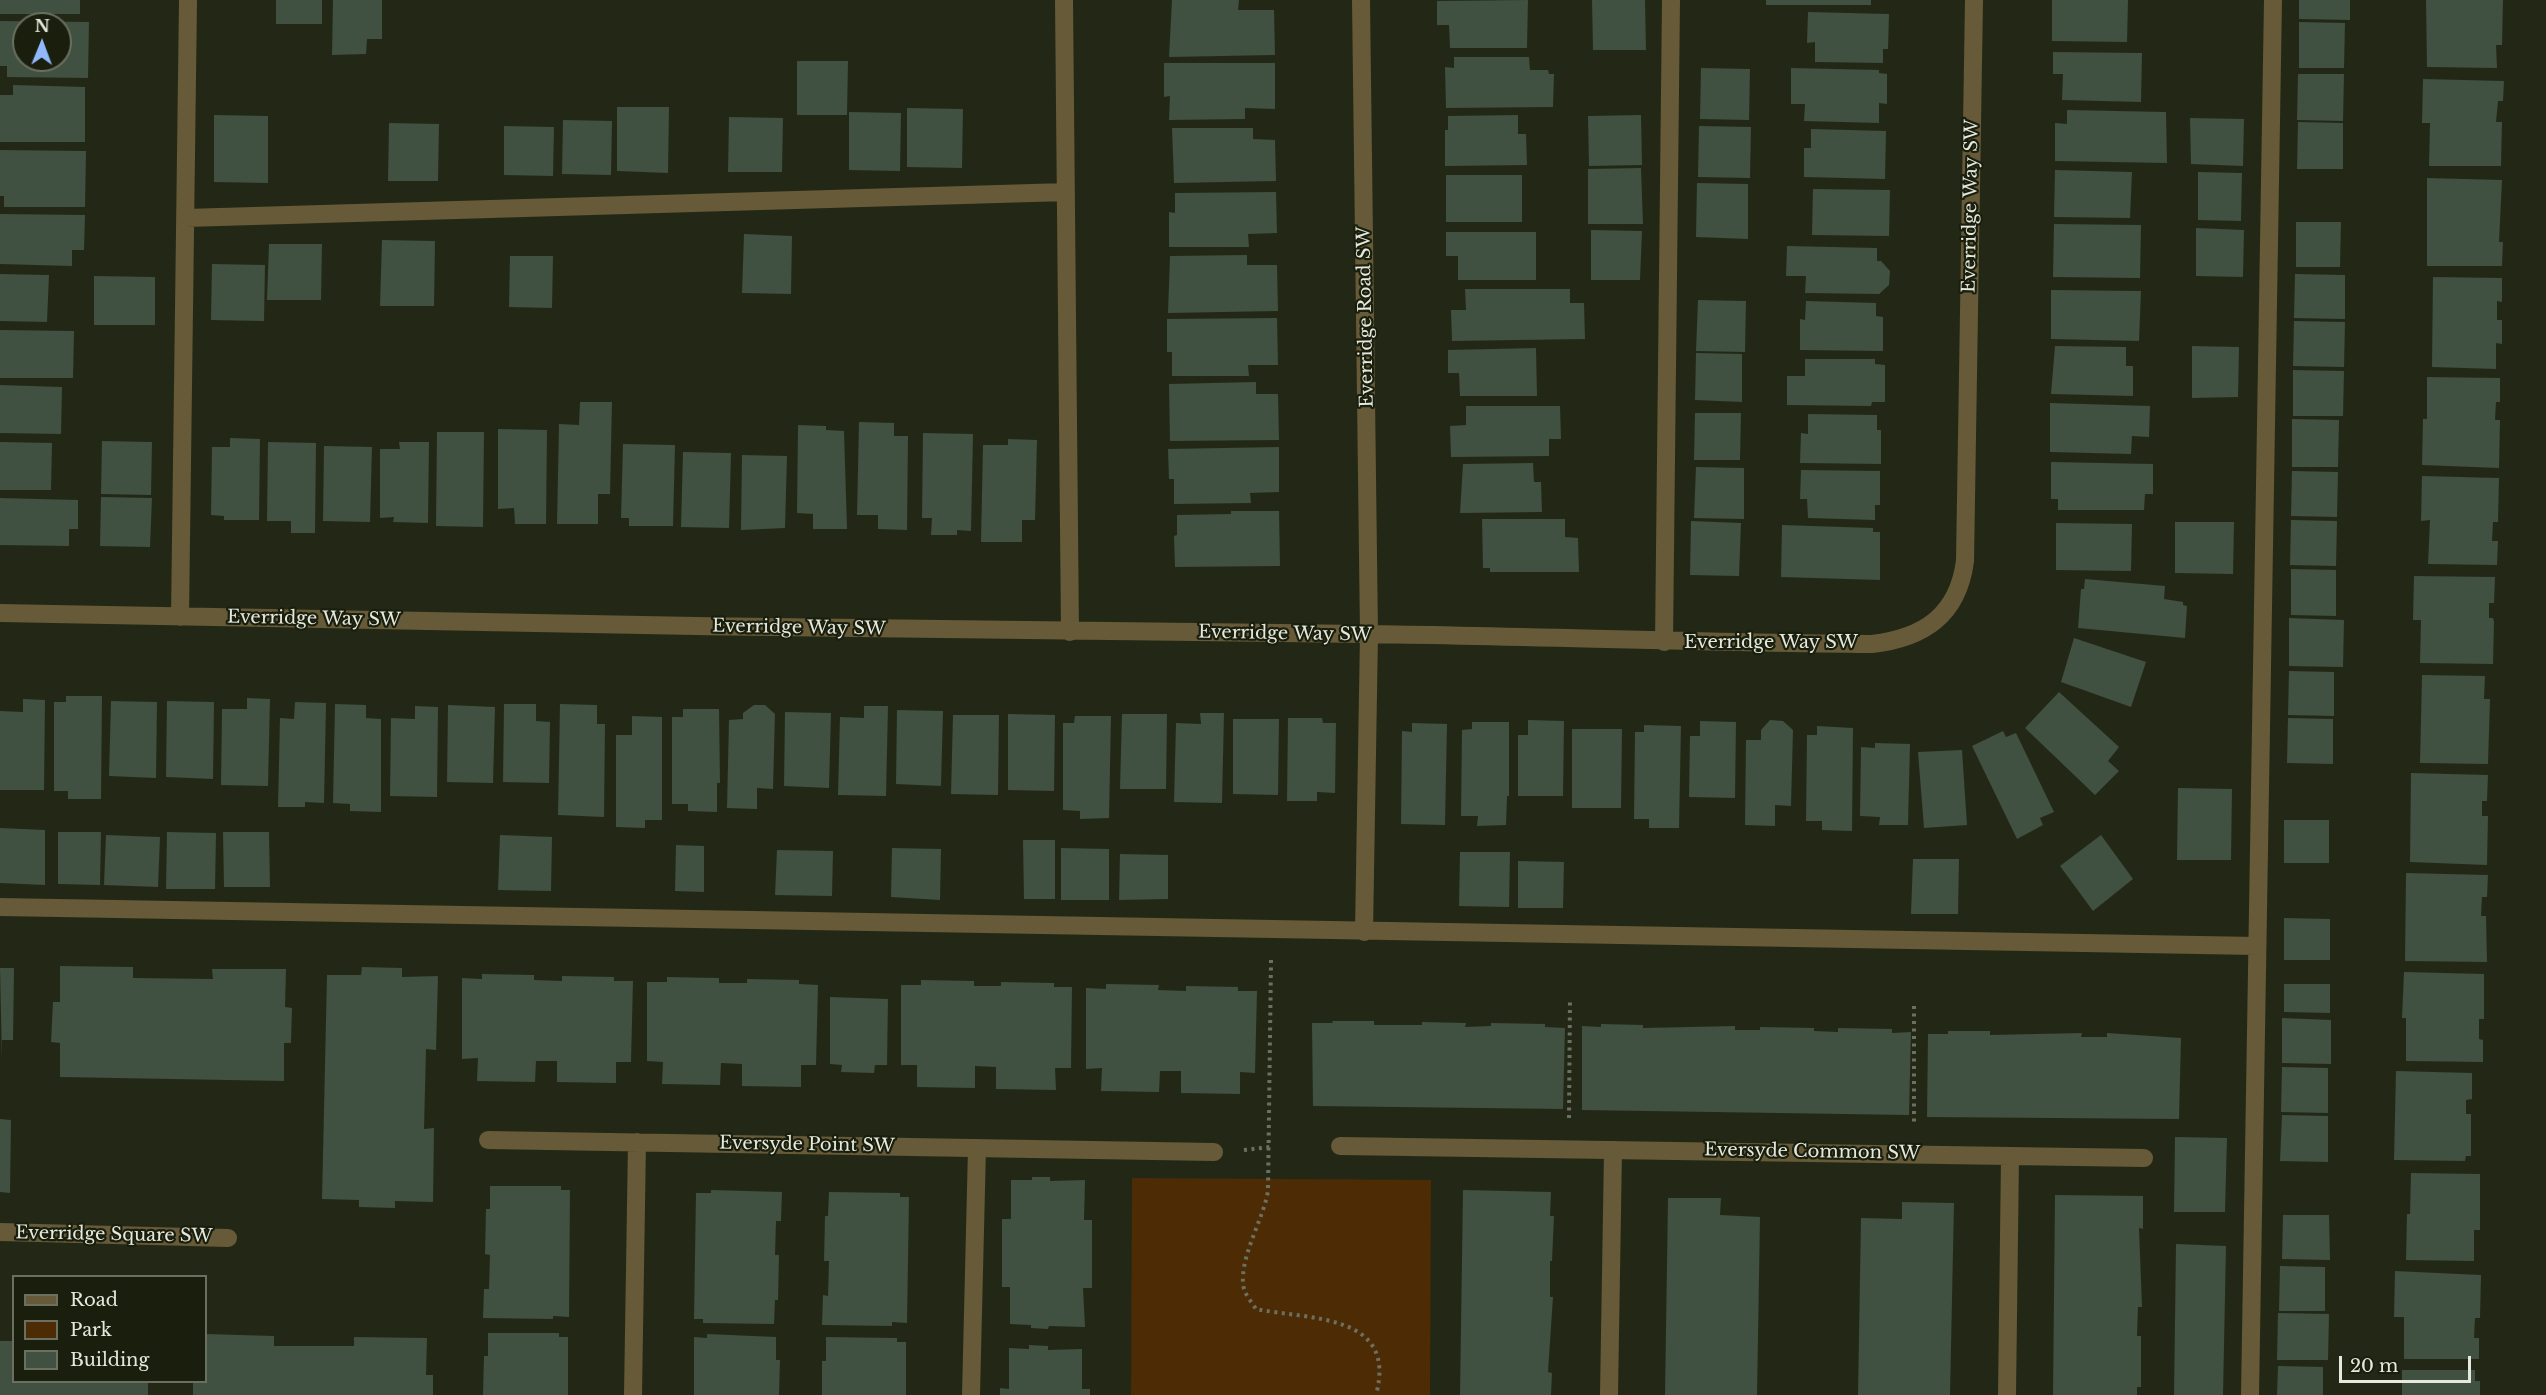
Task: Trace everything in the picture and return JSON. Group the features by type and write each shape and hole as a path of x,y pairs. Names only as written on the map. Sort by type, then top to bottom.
{"street":[{"path":"180,617 188,0"},
{"path":"1064,0 1070,632"},
{"name":"Everridge Road SW","path":"1361,0 1370,634 1364,932"},
{"path":"1664,642 1671,0"},
{"name":"Everridge Way SW","path":"0,613 1070,632 1370,634 1664,642 1872,644 1894,641 1920,633 1935,621 1954,598 1963,579 1965,561 1974,0"},
{"path":"2250,1395 2273,0"},
{"path":"186,218 1066,192"},
{"path":"0,907 2257,946"},
{"name":"Eversyde Point SW","path":"488,1140 1214,1152"},
{"path":"633,1395 637,1142"},
{"name":"Eversyde Common SW","path":"1340,1146 2144,1158"},
{"path":"971,1395 977,1148"},
{"path":"1609,1395 1613,1150"},
{"path":"2007,1395 2010,1157"},
{"name":"Everridge Square SW","path":"0,1232 228,1238"}],"path":[{"path":"1272,930 1268,1191 1265,1208 1253,1238 1243,1284 1246,1295 1256,1309 1344,1324 1365,1336 1375,1347 1379,1359 1376,1395"},
{"path":"1569,1148 1570,998"},
{"path":"1914,1006 1914,1154"}],"green space":[{"path":"1132,1178 1431,1180 1430,1395 1131,1395"}],"building":[{"path":"0,0 80,0 80,14 12,12 12,14 0,14"},
{"path":"276,0 322,0 322,24 276,24"},
{"path":"333,0 382,0 382,39 367,39 366,54 332,55"},
{"path":"1172,0 1239,0 1238,10 1274,10 1275,55 1169,57"},
{"path":"1528,0 1527,48 1450,48 1449,25 1437,25 1437,1"},
{"path":"1592,0 1645,0 1646,50 1593,50"},
{"path":"1766,0 1871,0 1871,5 1766,5"},
{"path":"2052,0 2128,0 2127,42 2052,41"},
{"path":"2299,0 2350,0 2350,20 2299,19"},
{"path":"2426,0 2503,0 2502,45 2496,45 2497,68 2427,67"},
{"path":"1808,12 1889,14 1888,49 1883,49 1883,63 1815,62 1815,42 1807,43"},
{"path":"0,21 12,21 12,72 72,72 72,22 89,22 88,78 7,77 7,66 0,66"},
{"path":"2299,22 2345,23 2344,68 2299,68"},
{"path":"2053,52 2142,53 2141,102 2062,100 2063,74 2053,74"},
{"path":"1454,57 1529,57 1530,70 1548,70 1549,74 1554,74 1553,107 1446,108 1445,67 1454,68"},
{"path":"797,61 848,61 847,115 797,115"},
{"path":"1164,63 1275,63 1275,109 1245,108 1245,119 1169,120 1170,96 1164,97"},
{"path":"1701,68 1750,69 1749,120 1700,119"},
{"path":"1791,68 1879,70 1879,73 1887,74 1887,104 1879,103 1879,123 1804,121 1805,104 1791,104"},
{"path":"2298,74 2344,74 2343,121 2297,120"},
{"path":"2423,79 2504,81 2503,101 2498,101 2496,122 2502,122 2501,166 2429,166 2430,123 2422,123"},
{"path":"13,85 85,87 85,142 0,142 0,95 13,95"},
{"path":"617,107 669,107 668,173 617,171"},
{"path":"907,108 963,109 962,168 907,167"},
{"path":"2067,110 2166,112 2167,163 2055,161 2055,123 2067,124"},
{"path":"849,112 901,113 900,171 849,170"},
{"path":"214,115 268,116 268,183 214,182"},
{"path":"1518,115 1518,134 1526,134 1527,165 1445,166 1445,130 1448,130 1448,116"},
{"path":"1641,115 1642,165 1589,166 1588,116"},
{"path":"729,117 783,118 782,172 728,172"},
{"path":"2190,118 2244,119 2243,166 2191,164"},
{"path":"563,120 612,121 611,175 562,174"},
{"path":"2298,122 2343,123 2343,169 2297,169"},
{"path":"389,123 439,124 438,181 388,181"},
{"path":"504,126 554,127 553,176 504,175"},
{"path":"1699,126 1751,127 1750,178 1698,177"},
{"path":"1172,128 1253,128 1253,139 1275,140 1276,181 1174,183"},
{"path":"1811,129 1886,131 1885,179 1804,177 1804,148 1811,148"},
{"path":"0,150 86,151 85,207 4,207 4,196 0,196"},
{"path":"1641,168 1643,224 1588,224 1588,169"},
{"path":"2055,170 2132,172 2130,218 2054,217"},
{"path":"2198,172 2242,173 2241,221 2198,220"},
{"path":"1446,175 1522,175 1522,222 1446,222"},
{"path":"2427,178 2502,180 2499,242 2503,242 2502,266 2427,266"},
{"path":"1697,183 1748,184 1748,239 1696,237"},
{"path":"1813,189 1890,190 1889,236 1812,235"},
{"path":"1276,192 1277,233 1248,234 1249,247 1169,247 1169,212 1175,213 1175,193"},
{"path":"0,214 85,215 84,250 72,250 72,266 0,264"},
{"path":"2296,222 2341,222 2340,267 2296,267"},
{"path":"2054,224 2141,225 2140,278 2053,277"},
{"path":"2196,228 2244,230 2243,277 2196,276"},
{"path":"1591,230 1642,231 1640,280 1591,280"},
{"path":"1446,232 1536,232 1536,280 1458,280 1458,256 1446,256"},
{"path":"744,234 792,236 791,294 742,293"},
{"path":"382,240 435,241 434,306 380,306"},
{"path":"269,244 322,244 321,300 267,300"},
{"path":"1787,246 1877,248 1877,261 1881,261 1890,271 1889,285 1879,294 1805,293 1806,276 1786,276"},
{"path":"1247,255 1247,265 1277,265 1278,311 1168,313 1170,256"},
{"path":"510,256 553,256 552,308 509,307"},
{"path":"212,264 265,265 264,321 211,320"},
{"path":"0,274 49,275 47,322 0,321"},
{"path":"2295,274 2345,275 2345,319 2294,318"},
{"path":"94,276 155,277 155,325 94,325"},
{"path":"2433,277 2502,278 2502,302 2497,301 2497,320 2502,320 2502,344 2496,343 2496,369 2432,367"},
{"path":"1465,289 1570,289 1570,303 1584,303 1585,339 1452,341 1451,310 1466,310"},
{"path":"2051,290 2141,291 2139,341 2051,339"},
{"path":"1698,300 1746,301 1745,352 1696,351"},
{"path":"1806,301 1876,303 1876,316 1883,317 1883,351 1800,350 1800,319 1805,320"},
{"path":"1277,318 1278,365 1248,365 1249,376 1172,376 1172,352 1167,352 1167,319"},
{"path":"2294,321 2345,322 2344,367 2293,366"},
{"path":"0,330 74,331 73,378 0,378"},
{"path":"2055,346 2126,347 2126,366 2133,366 2133,396 2051,394"},
{"path":"2192,346 2239,347 2238,397 2192,398"},
{"path":"1536,348 1537,396 1460,396 1459,373 1448,373 1448,350"},
{"path":"1696,353 1742,354 1742,402 1695,400"},
{"path":"1805,359 1875,359 1875,364 1885,365 1885,402 1872,402 1871,406 1787,405 1787,376 1805,376"},
{"path":"2293,370 2344,371 2343,416 2293,416"},
{"path":"2427,377 2500,378 2500,402 2496,402 2495,420 2500,420 2499,468 2422,465 2423,419 2427,419"},
{"path":"1256,382 1256,394 1278,394 1279,440 1170,441 1169,384"},
{"path":"0,385 62,387 61,434 0,433"},
{"path":"580,402 612,402 610,494 598,494 598,524 557,524 559,424 579,425"},
{"path":"2050,403 2150,406 2149,437 2132,436 2131,454 2050,452"},
{"path":"1466,406 1560,406 1561,439 1549,439 1549,456 1451,457 1450,426 1466,425"},
{"path":"1695,413 1741,413 1740,460 1694,460"},
{"path":"1808,414 1877,415 1877,430 1881,430 1881,464 1800,463 1801,433 1808,434"},
{"path":"2292,419 2339,420 2338,467 2292,467"},
{"path":"859,422 894,423 894,436 908,436 907,530 878,529 878,515 857,515"},
{"path":"798,425 826,426 826,430 844,431 847,529 813,529 813,514 797,513"},
{"path":"498,429 547,430 546,524 515,524 514,508 498,509"},
{"path":"437,432 484,432 483,527 436,526"},
{"path":"923,433 973,434 971,531 957,530 957,535 931,535 932,518 922,518"},
{"path":"230,438 260,439 259,520 224,520 224,516 211,515 212,447 230,447"},
{"path":"1008,439 1037,440 1035,520 1022,520 1022,542 981,542 983,445 1008,445"},
{"path":"102,441 152,442 151,495 101,494"},
{"path":"0,442 52,443 51,490 0,490"},
{"path":"268,442 316,443 315,533 291,533 291,521 267,521"},
{"path":"399,442 429,442 428,523 393,522 394,517 380,518 380,449 400,449"},
{"path":"623,444 675,445 673,526 629,526 629,518 621,518"},
{"path":"324,446 372,447 370,522 323,521"},
{"path":"1279,447 1279,492 1250,493 1251,503 1174,504 1174,479 1169,479 1168,449"},
{"path":"683,452 731,453 729,528 681,527"},
{"path":"742,455 787,456 785,528 741,530"},
{"path":"2051,462 2153,464 2153,494 2145,494 2144,510 2058,510 2058,499 2051,499"},
{"path":"1533,463 1534,482 1541,482 1542,512 1460,513 1463,464"},
{"path":"1696,467 1744,468 1744,519 1694,518"},
{"path":"1801,470 1880,471 1880,505 1875,505 1875,520 1808,518 1807,499 1800,499"},
{"path":"2292,471 2338,472 2337,517 2291,516"},
{"path":"2422,476 2499,478 2498,522 2493,522 2492,541 2498,541 2497,565 2428,564 2430,520 2421,521"},
{"path":"101,497 152,498 150,547 100,546"},
{"path":"0,498 78,500 78,529 69,529 69,546 0,545"},
{"path":"1231,511 1279,511 1280,566 1175,567 1174,536 1177,535 1177,515 1231,514"},
{"path":"1482,519 1565,519 1565,537 1578,538 1579,572 1490,572 1490,568 1483,568"},
{"path":"2291,520 2337,521 2336,566 2290,565"},
{"path":"1691,521 1741,523 1739,576 1690,575"},
{"path":"2175,522 2234,522 2233,574 2175,573"},
{"path":"2056,523 2132,524 2131,571 2056,570"},
{"path":"1782,525 1873,528 1873,532 1880,532 1880,580 1781,577"},
{"path":"2291,569 2336,570 2336,616 2291,615"},
{"path":"2414,576 2495,577 2494,603 2489,603 2489,618 2493,618 2494,622 2493,664 2420,663 2421,620 2413,620"},
{"path":"2085,579 2165,586 2164,599 2183,602 2183,605 2187,606 2185,638 2078,628 2081,589 2084,589"},
{"path":"2289,618 2344,620 2343,667 2289,666"},
{"path":"2074,638 2146,662 2131,707 2061,682"},
{"path":"2289,671 2334,672 2334,716 2288,715"},
{"path":"2422,675 2485,676 2484,699 2490,699 2488,764 2420,763"},
{"path":"2059,692 2119,747 2108,761 2119,771 2095,795 2025,728"},
{"path":"66,696 102,696 101,799 68,799 68,791 54,791 54,702 66,702"},
{"path":"247,698 270,699 268,786 221,785 222,709 247,709"},
{"path":"23,699 45,700 44,790 0,790 0,711 23,712"},
{"path":"111,701 157,702 156,778 109,776"},
{"path":"167,701 214,702 213,779 166,777"},
{"path":"295,702 326,703 324,803 305,802 305,807 278,807 280,718 294,719"},
{"path":"335,704 366,705 366,718 381,719 381,812 350,811 350,804 333,803"},
{"path":"504,704 536,704 536,721 550,722 549,783 503,782"},
{"path":"560,704 597,705 597,724 605,724 604,817 558,815"},
{"path":"448,705 495,707 493,783 447,782"},
{"path":"754,705 765,705 775,714 773,789 757,788 757,809 727,808 729,720 743,719 743,713"},
{"path":"415,706 438,707 437,797 390,796 391,718 415,719"},
{"path":"864,706 888,706 886,796 838,795 840,717 864,718"},
{"path":"683,709 719,709 720,783 717,783 717,812 688,811 688,804 672,804 672,717 683,717"},
{"path":"897,710 943,711 941,786 896,784"},
{"path":"785,712 831,713 829,788 784,786"},
{"path":"1200,713 1224,713 1222,803 1174,802 1176,723 1201,724"},
{"path":"1008,714 1055,715 1054,791 1008,790"},
{"path":"1122,714 1167,714 1166,789 1120,789"},
{"path":"953,715 999,715 998,795 951,794"},
{"path":"632,716 662,717 662,820 645,820 645,828 616,827 616,735 632,735"},
{"path":"1075,716 1111,716 1109,818 1080,819 1080,811 1063,810 1063,723 1074,723"},
{"path":"1288,718 1322,718 1323,723 1336,723 1335,793 1317,792 1317,801 1287,801"},
{"path":"2288,718 2333,719 2333,764 2287,763"},
{"path":"1233,719 1279,719 1278,795 1233,794"},
{"path":"1528,720 1564,721 1563,796 1518,796 1518,735 1528,735"},
{"path":"1770,720 1783,721 1793,730 1791,806 1775,805 1775,826 1745,825 1746,740 1761,740 1761,730"},
{"path":"1700,721 1736,722 1735,798 1689,797 1690,736 1700,736"},
{"path":"1472,722 1509,722 1509,796 1507,796 1506,825 1477,826 1478,816 1461,816 1462,730 1472,729"},
{"path":"1412,723 1447,724 1445,825 1401,824 1402,731 1412,732"},
{"path":"1644,725 1681,726 1679,828 1649,828 1649,819 1634,819 1635,732 1644,732"},
{"path":"1817,726 1853,728 1852,831 1822,830 1822,821 1806,821 1807,735 1817,735"},
{"path":"1572,729 1622,729 1621,808 1572,808"},
{"path":"2003,731 2006,737 2016,733 2054,812 2040,818 2043,825 2017,839 1972,746"},
{"path":"1875,743 1910,744 1908,825 1879,825 1880,817 1860,816 1861,747 1875,748"},
{"path":"1962,750 1967,825 1924,828 1918,752"},
{"path":"2411,773 2488,775 2487,801 2482,801 2482,816 2488,816 2487,865 2410,862"},
{"path":"2178,788 2232,789 2231,860 2177,860"},
{"path":"2284,820 2329,820 2329,863 2284,863"},
{"path":"0,828 45,830 45,885 0,883"},
{"path":"58,832 101,832 100,885 58,884"},
{"path":"167,832 216,833 215,889 166,889"},
{"path":"223,832 269,832 270,887 224,887"},
{"path":"106,835 160,837 158,887 104,885"},
{"path":"500,835 552,837 551,891 498,890"},
{"path":"2101,835 2133,879 2093,911 2060,866"},
{"path":"1023,840 1055,840 1055,899 1024,899"},
{"path":"676,845 704,846 704,892 675,891"},
{"path":"892,848 941,849 940,900 891,897"},
{"path":"1061,848 1109,849 1109,900 1061,900"},
{"path":"777,850 833,851 832,896 775,895"},
{"path":"1460,852 1510,852 1509,907 1459,906"},
{"path":"1120,854 1168,855 1168,899 1119,900"},
{"path":"1913,859 1959,859 1958,914 1911,914"},
{"path":"1518,861 1564,862 1563,908 1518,908"},
{"path":"2406,873 2488,875 2487,897 2482,897 2481,916 2486,916 2487,962 2405,961"},
{"path":"2284,918 2330,919 2330,960 2284,960"},
{"path":"60,966 133,967 133,978 213,979 212,969 286,969 285,1007 292,1008 291,1043 284,1043 284,1081 60,1077 60,1043 51,1042 53,1002 60,1002"},
{"path":"362,967 402,968 402,977 438,976 436,1050 426,1049 424,1129 434,1128 433,1202 395,1201 395,1208 359,1207 359,1200 322,1199 327,975 361,975"},
{"path":"0,968 14,968 13,1040 2,1040 2,1062"},
{"path":"2404,972 2484,974 2484,1019 2479,1019 2479,1039 2483,1040 2483,1062 2406,1061 2406,1018 2402,1018"},
{"path":"482,974 534,975 534,980 562,981 562,976 614,977 614,981 633,981 631,1062 616,1062 616,1083 557,1082 557,1061 536,1061 535,1082 477,1081 478,1058 462,1059 462,978 482,979"},
{"path":"667,977 719,978 719,983 747,983 747,979 799,980 799,984 818,985 816,1065 801,1065 801,1087 742,1086 742,1064 721,1063 720,1085 662,1084 663,1062 647,1061 647,982 667,982"},
{"path":"921,980 974,981 974,986 1001,986 1001,982 1054,983 1054,987 1072,987 1071,1068 1055,1068 1056,1090 996,1089 996,1067 975,1066 975,1088 917,1087 917,1065 901,1065 901,985 921,985"},
{"path":"1106,984 1159,985 1158,990 1186,991 1186,986 1238,987 1238,991 1257,991 1255,1073 1240,1072 1240,1094 1181,1093 1181,1071 1160,1071 1159,1092 1101,1091 1102,1068 1086,1069 1086,988 1106,989"},
{"path":"2284,984 2330,984 2330,1013 2284,1012"},
{"path":"830,997 888,999 887,1065 875,1065 874,1073 841,1072 842,1065 830,1064"},
{"path":"2282,1018 2331,1020 2331,1064 2282,1063"},
{"path":"1332,1021 1374,1021 1374,1025 1422,1025 1422,1022 1466,1023 1465,1027 1491,1026 1491,1023 1545,1024 1545,1027 1565,1028 1563,1109 1313,1106 1312,1023 1333,1023"},
{"path":"1601,1024 1643,1025 1643,1028 1735,1026 1735,1030 1760,1030 1760,1027 1814,1028 1814,1031 1838,1032 1838,1028 1892,1029 1892,1033 1911,1032 1909,1115 1582,1110 1582,1026 1601,1027"},
{"path":"1948,1031 1990,1031 1990,1035 2082,1033 2081,1037 2107,1037 2107,1033 2181,1038 2179,1119 1927,1117 1928,1034 1948,1034"},
{"path":"2282,1067 2328,1068 2328,1113 2281,1112"},
{"path":"2396,1071 2472,1073 2472,1099 2466,1100 2466,1114 2471,1114 2471,1156 2466,1156 2465,1161 2394,1160"},
{"path":"2282,1115 2328,1116 2328,1162 2280,1161"},
{"path":"0,1119 11,1120 10,1193 0,1192"},
{"path":"2175,1137 2227,1138 2225,1212 2174,1212"},
{"path":"2411,1173 2480,1174 2480,1230 2474,1230 2474,1261 2406,1260"},
{"path":"1032,1177 1050,1177 1050,1181 1085,1180 1084,1220 1092,1220 1092,1288 1083,1288 1085,1327 1049,1326 1048,1329 1010,1324 1010,1287 1002,1287 1002,1219 1011,1219 1011,1180 1032,1180"},
{"path":"490,1186 561,1186 561,1190 570,1190 569,1317 553,1316 553,1319 483,1318 484,1289 489,1289 490,1255 485,1254 486,1209 490,1209"},
{"path":"711,1190 782,1192 781,1221 776,1221 775,1255 779,1255 778,1300 775,1300 774,1324 703,1323 703,1319 694,1319 696,1193 711,1193"},
{"path":"1463,1190 1551,1192 1550,1216 1554,1216 1550,1297 1553,1297 1548,1372 1552,1373 1551,1395 1460,1395"},
{"path":"829,1192 900,1193 900,1197 909,1197 907,1323 892,1322 892,1326 822,1325 823,1295 828,1296 829,1261 824,1261 825,1216 828,1216"},
{"path":"2055,1195 2143,1196 2143,1229 2139,1228 2142,1307 2138,1307 2137,1336 2141,1336 2141,1387 2137,1387 2137,1395 2053,1395"},
{"path":"1668,1198 1721,1198 1720,1215 1760,1217 1757,1395 1665,1395"},
{"path":"1902,1202 1954,1203 1950,1395 1858,1395 1861,1218 1902,1219"},
{"path":"2283,1215 2329,1215 2330,1260 2282,1259"},
{"path":"2176,1244 2226,1246 2223,1395 2174,1395"},
{"path":"2280,1266 2325,1267 2325,1311 2279,1311"},
{"path":"2395,1271 2481,1275 2480,1318 2475,1318 2474,1338 2479,1338 2479,1359 2404,1359 2404,1317 2394,1317"},
{"path":"2278,1313 2329,1314 2328,1360 2277,1360"},
{"path":"488,1333 559,1333 559,1337 568,1337 568,1395 483,1395 484,1356 488,1356"},
{"path":"207,1334 274,1336 274,1346 354,1346 354,1337 427,1338 426,1375 433,1375 433,1395 193,1395 193,1383 207,1383"},
{"path":"707,1334 776,1337 776,1360 780,1360 779,1395 694,1395 694,1337 707,1338"},
{"path":"826,1337 897,1338 897,1342 906,1342 906,1395 822,1395 822,1361 826,1361"},
{"path":"0,1341 12,1341 12,1383 148,1383 148,1395 0,1395"},
{"path":"1029,1345 1048,1346 1048,1350 1082,1349 1082,1389 1090,1389 1090,1395 1000,1395 1000,1388 1009,1389 1009,1348 1029,1349"},
{"path":"2278,1366 2323,1367 2323,1395 2277,1395"},
{"path":"2402,1370 2475,1370 2475,1381 2480,1381 2480,1395 2402,1395"}]}
